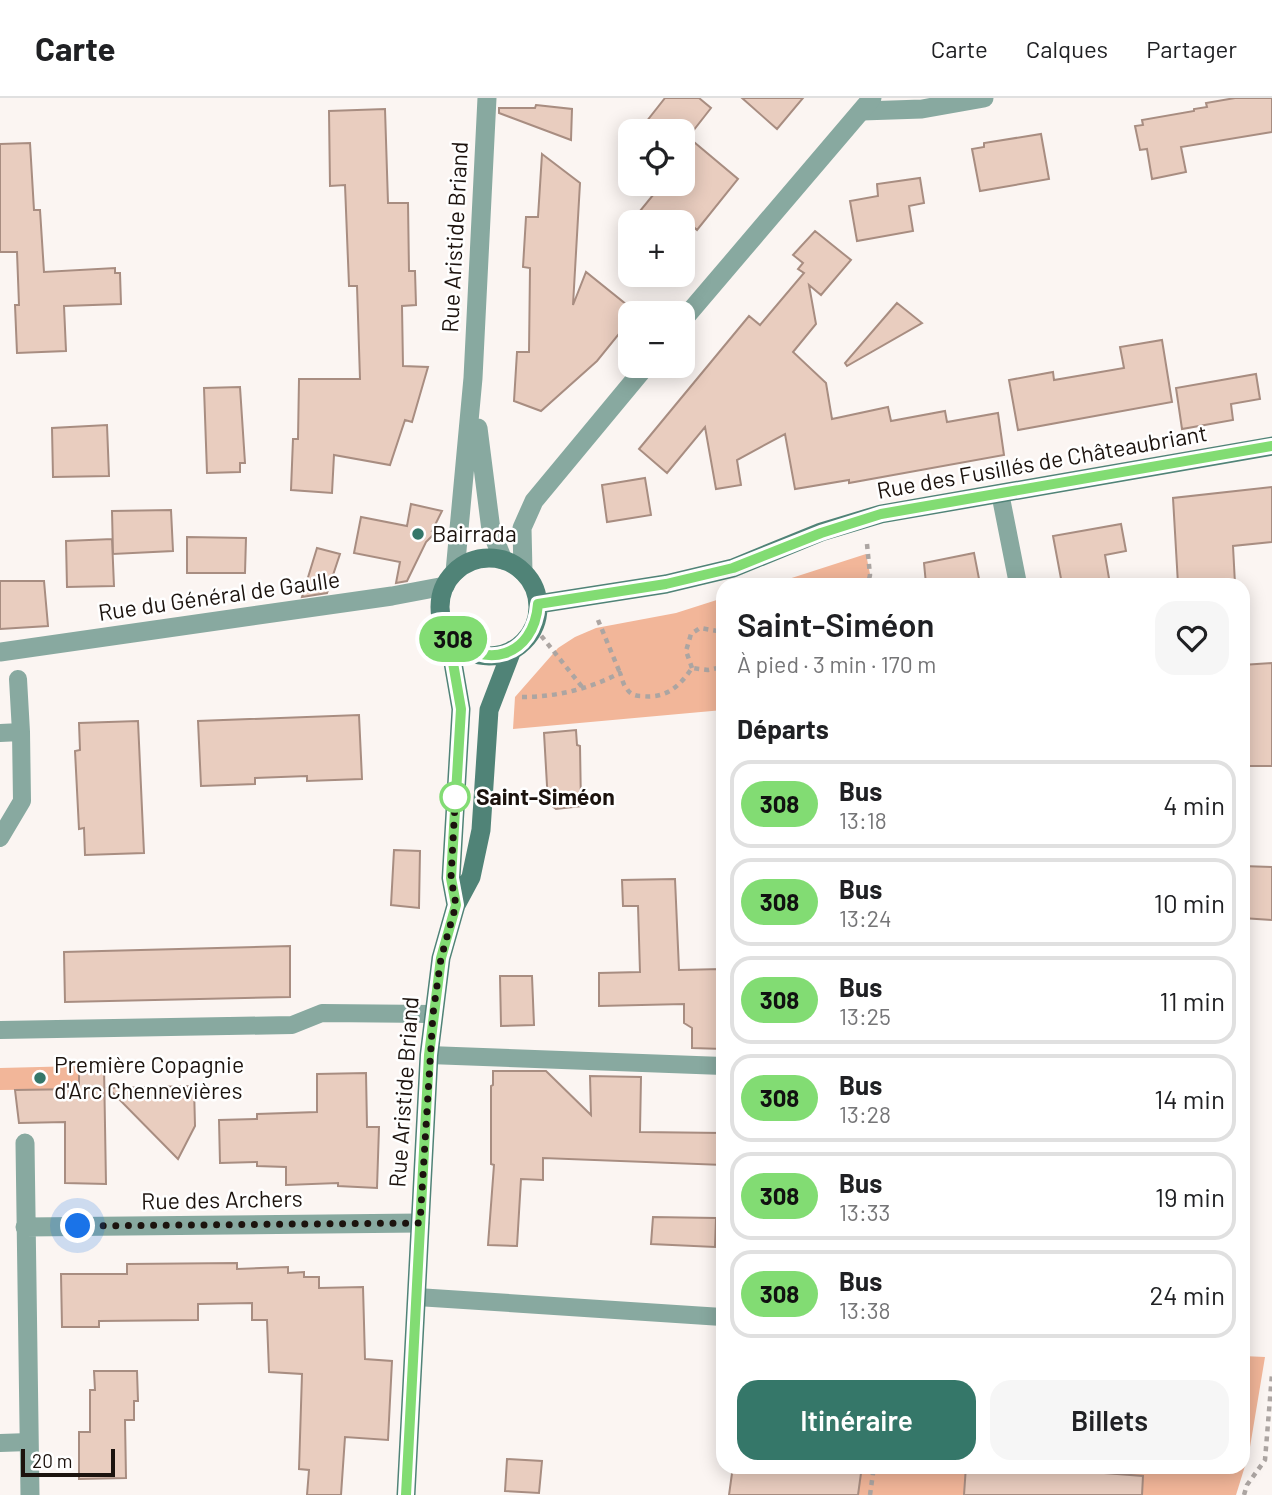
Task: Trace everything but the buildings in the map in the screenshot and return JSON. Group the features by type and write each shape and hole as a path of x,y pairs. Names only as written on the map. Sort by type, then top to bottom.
{"main road":[{"name":"Rue des Fusillés de Châteaubriant","path":"538,604 666,584 733,568 864,519 1272,446"},
{"path":"478,559 503,560 523,572 530,581 538,604 533,626 523,642 512,650 495,655 477,654 460,647 448,634 441,619 440,602 450,579 478,559"},
{"name":"Rue Aristide Briand","path":"448,634 461,709 451,878 456,905"},
{"name":"Rue Aristide Briand","path":"406,1495 433,1014 441,958 456,905 471,877 481,830 489,710 512,650"}],"street":[{"name":"Rue Aristide Briand","path":"450,579 473,378 487,98"},
{"path":"695,306 867,105 922,109 984,98"},
{"name":"Rue Aristide Briand","path":"473,378 487,508 491,530 503,560"},
{"path":"523,572 522,528 534,501 636,378"},
{"name":"Rue du Général de Gaulle","path":"0,652 392,596 450,579"},
{"path":"25,1143 30,1495"},
{"name":"Rue des Archers","path":"25,1227 420,1223"}],"lane":[{"path":"1000,493 1017,578"},
{"path":"0,838 22,801 18,679"},
{"path":"0,733 21,732"},
{"path":"0,1030 292,1025 322,1013 433,1014"},
{"path":"429,1055 716,1066"},
{"path":"417,1297 716,1317"},
{"path":"0,1443 29,1441"}],"path":[{"path":"864,519 869,578"},
{"path":"591,596 603,636 626,689 634,695 650,697 668,694 681,684 692,668"},
{"path":"533,626 583,688"},
{"path":"692,668 686,651 691,634 699,628 716,631"},
{"path":"692,668 716,668"},
{"path":"489,710 515,696 548,697 604,681 620,673"},
{"path":"1244,1495 1247,1485 1265,1460 1272,1374"},
{"path":"870,1495 873,1474"}],"shaded area":[{"path":"866,554 871,578 792,578"},
{"path":"716,600 716,711 513,729 515,697 558,648 596,628 676,613"},
{"name":"Première Copagnie d'Arc Chennevières","path":"79,1066 79,1089 0,1090 0,1068"},
{"path":"1250,1356 1265,1357 1250,1447"},
{"path":"731,1474 1242,1474 1236,1495 729,1495"}],"bus line":[{"name":"308","path":"406,1495 429,1055 436,983 456,905 451,878 461,709 448,634 460,647 477,654 495,655 512,650 523,642 532,631 538,604 666,584 733,568 821,533 881,514 1272,446"}],"place":[{"name":"Bairrada","path":"418,534"},
{"name":"Saint-Siméon","path":"455,797"},
{"name":"Première Copagnie d'Arc Chennevières","path":"40,1078"}],"route":[{"path":"78,1226 420,1223 429,1055 436,983 456,905 451,878 456,785 455,797"}]}
